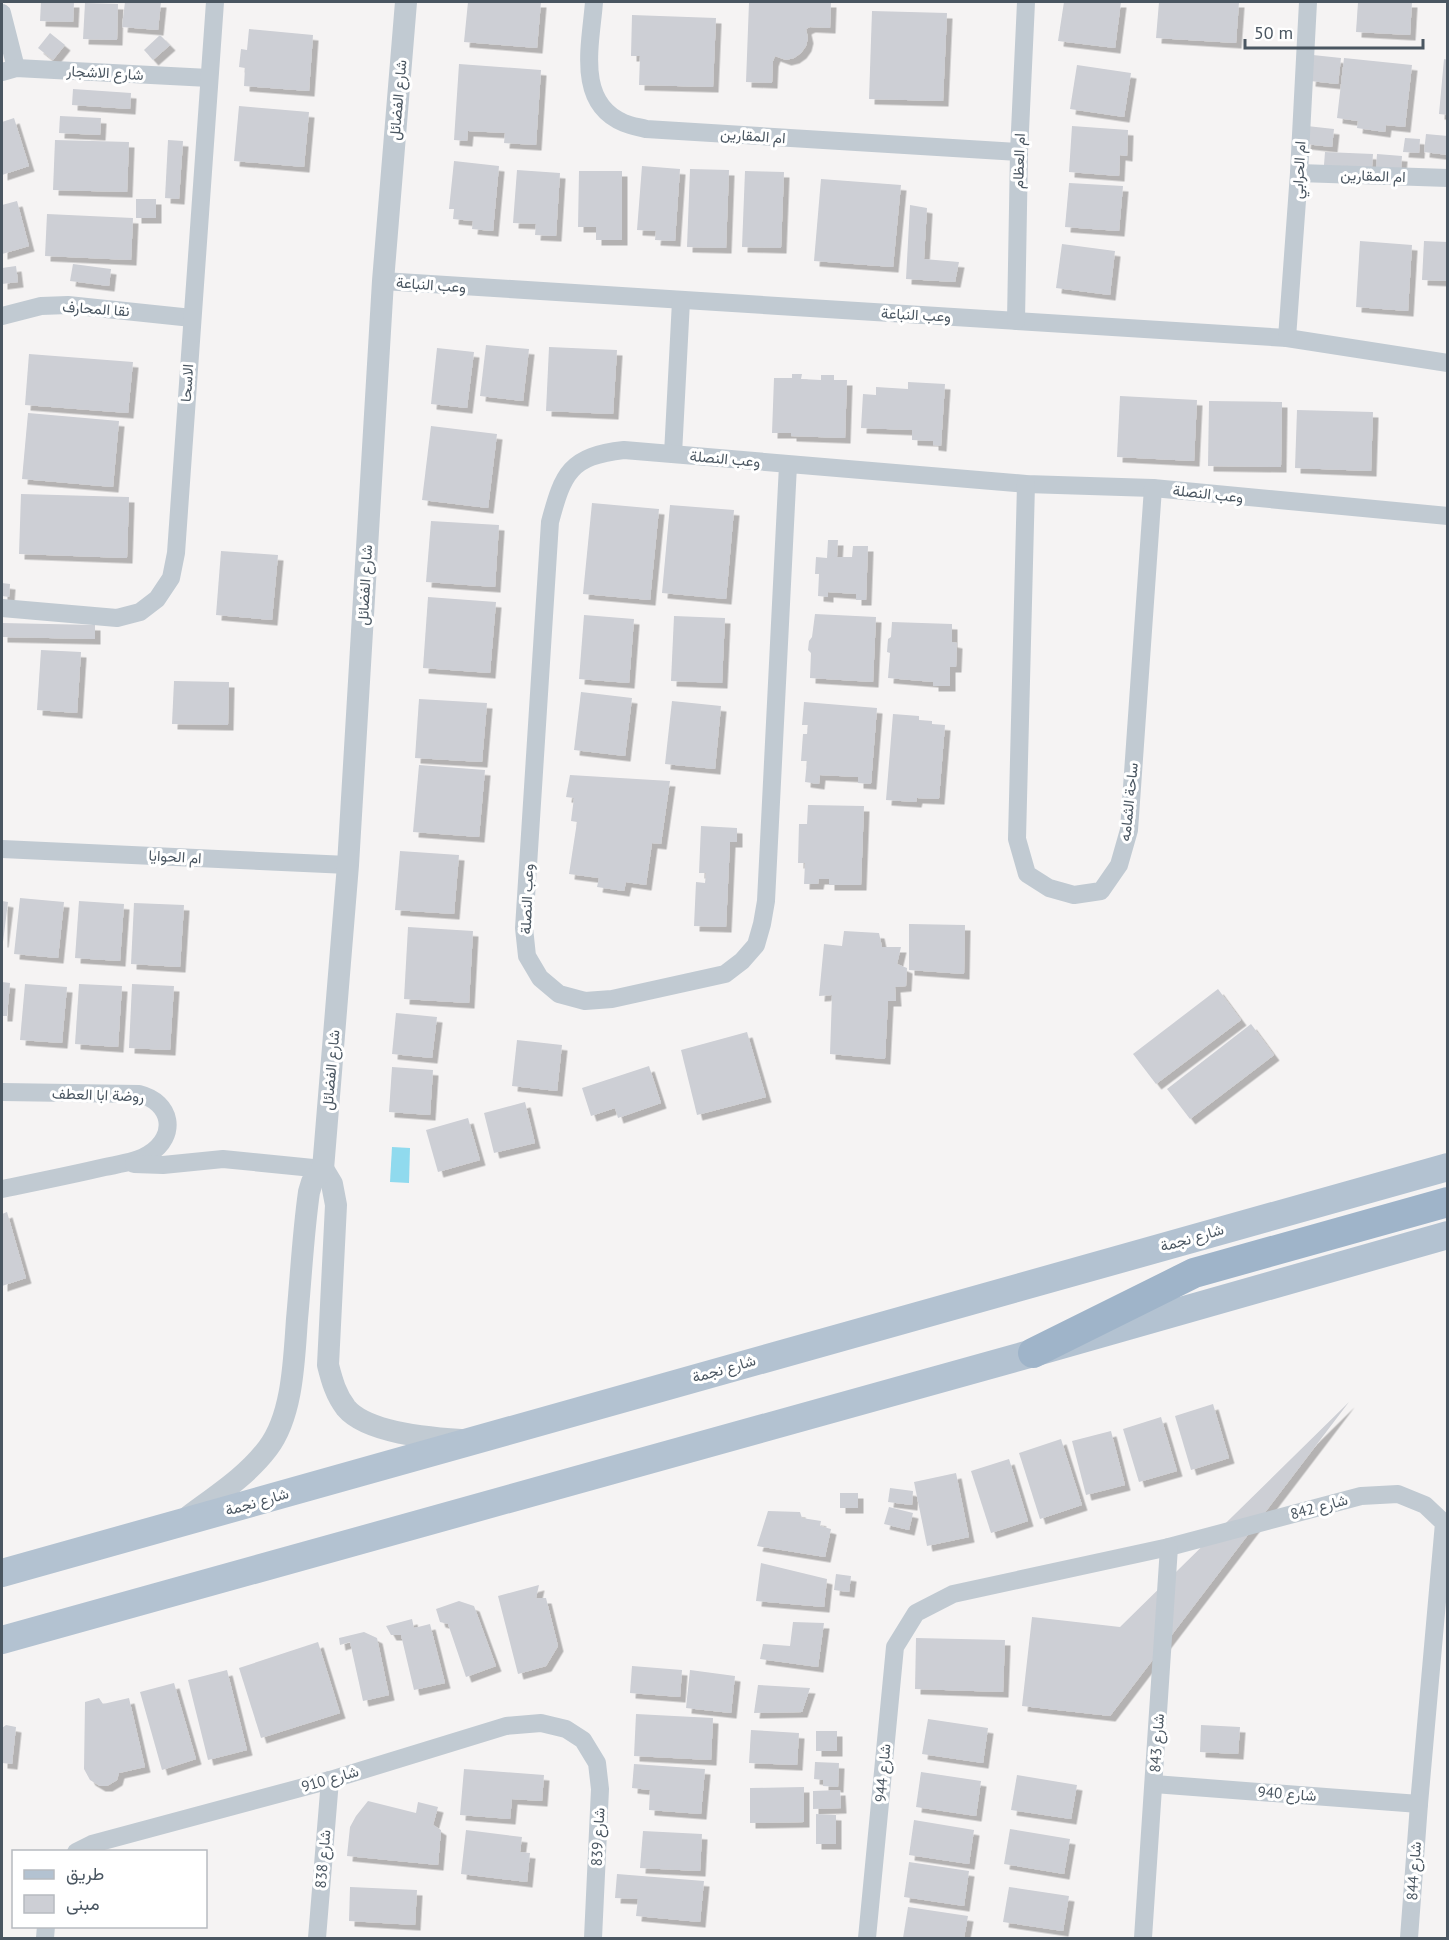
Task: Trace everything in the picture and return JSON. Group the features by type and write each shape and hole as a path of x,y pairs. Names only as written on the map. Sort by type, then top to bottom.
{"highway":[{"path":"1033,1353 1194,1273 1448,1202"}],"main road":[{"name":"شارع نجمة","path":"2,1573 1448,1167"},
{"path":"2,1640 1448,1235"}],"street":[{"name":"الاسحا","path":"2,608 117,618 140,612 157,599 171,578 176,553 215,2"},
{"name":"شارع الفضائل","path":"178,1524 252,1467 270,1445 286,1406 293,1371 309,1192 312,1182 323,1169 348,866 383,281 406,2"},
{"name":"ام المقارين","path":"594,2 588,70 593,94 603,109 622,123 646,129 1019,152"},
{"name":"ام العظام","path":"1016,321 1019,152 1026,2"},
{"name":"ام الحرابي","path":"1287,338 1308,2"},
{"path":"2,13 9,70"},
{"name":"شارع الاشجار","path":"9,70 209,78"},
{"name":"ام المقارين","path":"1299,173 1448,178"},
{"name":"وعب النباعة","path":"383,281 1287,338 1448,363"},
{"path":"673,454 681,301"},
{"name":"نقا المحارف","path":"2,316 41,306 68,305 192,318"},
{"name":"وعب النصلة","path":"789,465 766,901 756,945 742,961 725,974 612,999 585,1001 559,994 540,978 528,956 524,928 550,522 559,489 573,468 597,453 624,450 1026,484 1152,488 1448,516"},
{"name":"ساحة الثمامه","path":"1026,484 1017,839 1027,874 1049,888 1074,896 1101,891 1119,865 1129,830 1152,488"},
{"name":"ام الحوايا","path":"2,849 348,866"},
{"name":"روضة ابا العطف","path":"2,1092 139,1094 151,1097 165,1109 168,1120 166,1134 158,1147 148,1155 124,1163 2,1190"},
{"path":"124,1163 164,1165 223,1159 323,1169"},
{"name":"شارع الفضائل","path":"323,1169 332,1184 336,1205 328,1365 335,1390 348,1410 368,1422 393,1431 423,1437 471,1440"},
{"name":"شارع 842","path":"916,1613 953,1594 1169,1547 1361,1496 1398,1494 1425,1505 1444,1523 1419,1804"},
{"name":"شارع 843","path":"1143,1938 1169,1547"},
{"name":"شارع 944","path":"867,1938 895,1647 916,1613"},
{"name":"شارع 910","path":"78,1850 92,1844 330,1780 506,1726 541,1723 566,1728 583,1740"},
{"name":"شارع 839","path":"583,1740 597,1764 600,1789 593,1938"},
{"name":"شارع 838","path":"316,1938 330,1780"},
{"name":"شارع 940","path":"1154,1784 1419,1804"},
{"name":"شارع 844","path":"1409,1938 1419,1804"}],"water":[{"path":"392,1147 410,1148 409,1183 390,1182"}],"building":[{"path":"41,2 74,2 73,22 40,21"},
{"path":"125,2 161,2 158,30 122,27"},
{"path":"468,2 541,2 537,48 464,42"},
{"path":"749,2 831,2 830,28 810,27 806,29 808,38 806,46 794,58 786,60 775,56 772,83 746,82"},
{"path":"1064,2 1121,2 1115,48 1058,41"},
{"path":"1159,2 1239,2 1236,43 1156,38"},
{"path":"1358,2 1412,2 1410,35 1356,32"},
{"path":"85,3 118,4 117,40 83,39"},
{"path":"872,11 947,13 943,101 869,99"},
{"path":"632,15 716,18 713,87 639,85 640,56 631,56"},
{"path":"249,29 313,35 309,91 244,86 245,68 239,67 241,49 247,50"},
{"path":"50,33 65,45 53,60 38,48"},
{"path":"160,35 170,45 153,60 144,50"},
{"path":"1313,55 1341,58 1338,84 1310,81"},
{"path":"1344,58 1412,65 1405,127 1386,125 1385,132 1357,128 1358,121 1337,118"},
{"path":"1444,59 1448,60 1448,115 1439,114"},
{"path":"459,64 541,70 536,145 504,143 505,133 468,131 467,141 454,140"},
{"path":"1077,65 1131,73 1124,117 1070,109"},
{"path":"73,89 131,93 130,109 72,105"},
{"path":"239,106 309,112 304,167 234,161"},
{"path":"60,116 101,118 100,135 59,133"},
{"path":"14,118 29,166 2,175 2,122"},
{"path":"1072,126 1128,130 1127,156 1120,155 1119,176 1069,172"},
{"path":"1307,126 1334,129 1332,147 1305,144"},
{"path":"1426,134 1448,136 1448,155 1424,152"},
{"path":"1405,138 1420,139 1419,153 1403,152"},
{"path":"55,140 129,142 127,192 53,190"},
{"path":"168,140 183,141 179,199 165,198"},
{"path":"1325,152 1373,154 1372,167 1324,165"},
{"path":"1377,154 1402,156 1401,169 1376,167"},
{"path":"454,161 499,166 493,231 472,229 473,221 453,219 454,209 449,209"},
{"path":"642,166 680,169 675,241 655,240 656,231 637,230"},
{"path":"690,169 729,170 726,248 687,247"},
{"path":"517,170 560,173 556,236 535,235 536,224 513,223"},
{"path":"579,171 622,171 622,240 596,240 596,227 578,227"},
{"path":"745,171 784,172 781,248 742,247"},
{"path":"821,179 901,185 893,267 814,261"},
{"path":"1069,183 1123,186 1119,231 1065,227"},
{"path":"136,199 156,199 156,218 136,218"},
{"path":"17,201 29,246 2,254 2,205"},
{"path":"910,205 927,208 924,259 959,262 955,282 906,279"},
{"path":"47,214 133,218 131,260 45,256"},
{"path":"1360,241 1412,245 1408,311 1356,307"},
{"path":"1424,241 1448,242 1448,281 1422,280"},
{"path":"1062,244 1115,251 1110,295 1056,288"},
{"path":"73,264 111,269 109,286 70,281"},
{"path":"16,266 18,282 2,284 2,268"},
{"path":"486,345 529,349 523,401 480,396"},
{"path":"549,347 617,350 613,414 546,411"},
{"path":"437,348 474,352 467,408 431,404"},
{"path":"29,354 133,362 128,413 25,405"},
{"path":"792,374 802,374 801,379 821,380 821,375 834,375 834,380 847,380 845,438 772,433 774,378 792,378"},
{"path":"908,382 945,384 941,446 933,445 933,441 912,440 912,430 861,428 863,394 876,395 876,387 908,389"},
{"path":"1120,396 1197,400 1194,461 1117,457"},
{"path":"1209,401 1282,402 1281,467 1208,466"},
{"path":"1297,410 1373,412 1371,471 1295,468"},
{"path":"28,413 119,421 113,487 22,479"},
{"path":"431,426 497,434 488,508 422,500"},
{"path":"21,494 129,497 127,558 19,554"},
{"path":"592,503 659,509 650,600 583,594"},
{"path":"670,505 734,510 726,599 662,593"},
{"path":"431,521 499,525 495,587 426,582"},
{"path":"828,540 838,540 837,557 852,557 853,546 868,546 866,600 856,600 856,594 828,592 828,597 818,596 819,574 815,574 816,557 827,558"},
{"path":"221,551 278,555 272,620 216,615"},
{"path":"2,583 10,584 9,597 2,596"},
{"path":"428,597 496,602 490,673 423,668"},
{"path":"815,614 876,617 873,682 810,678 811,653 808,650"},
{"path":"584,615 634,619 629,683 579,679"},
{"path":"674,616 725,618 722,683 671,681"},
{"path":"892,622 952,624 952,642 957,643 956,667 950,667 950,686 933,686 933,682 888,678 890,653 887,652"},
{"path":"2,623 95,625 95,639 2,637"},
{"path":"41,650 81,652 77,713 37,710"},
{"path":"174,681 229,682 228,725 172,724"},
{"path":"581,692 632,698 625,756 574,750"},
{"path":"419,699 487,703 482,762 415,758"},
{"path":"672,701 721,706 715,769 665,764"},
{"path":"804,702 877,708 871,784 858,783 858,777 820,775 819,784 805,782 807,761 801,761 803,734 807,734 808,725 802,725"},
{"path":"893,714 919,716 919,720 945,725 939,799 917,798 916,802 886,800"},
{"path":"419,765 485,770 479,837 413,832"},
{"path":"570,775 670,781 661,844 652,843 646,885 626,882 624,891 597,887 599,878 569,874 577,822 571,821 574,798 566,797"},
{"path":"808,805 864,806 861,885 829,885 829,879 819,879 818,884 804,884 805,863 798,863 799,824 807,824"},
{"path":"701,826 737,828 737,842 730,842 726,927 694,926 696,882 705,883 706,873 699,873"},
{"path":"400,851 459,855 454,914 395,910"},
{"path":"20,898 64,902 58,958 14,954"},
{"path":"2,901 8,902 3,942 2,942"},
{"path":"79,901 124,904 120,961 75,958"},
{"path":"134,903 184,905 180,967 131,964"},
{"path":"909,924 965,925 964,974 909,970"},
{"path":"408,927 473,931 469,1003 404,999"},
{"path":"844,931 879,933 882,947 901,947 897,964 907,968 906,986 895,987 896,1001 888,1001 885,1059 830,1054 832,995 819,996 824,944 842,946"},
{"path":"2,982 10,983 7,1016 2,1016"},
{"path":"25,984 67,987 62,1043 20,1040"},
{"path":"79,984 122,986 118,1047 75,1044"},
{"path":"132,984 174,986 170,1050 129,1048"},
{"path":"1218,989 1241,1020 1156,1084 1133,1054"},
{"path":"396,1013 437,1017 432,1058 392,1054"},
{"path":"1251,1024 1274,1055 1190,1119 1167,1089"},
{"path":"747,1032 766,1097 697,1115 681,1050"},
{"path":"517,1040 562,1045 557,1091 512,1086"},
{"path":"649,1066 661,1103 618,1118 615,1108 591,1116 582,1088"},
{"path":"392,1067 433,1070 430,1115 389,1112"},
{"path":"525,1102 535,1143 494,1153 484,1113"},
{"path":"468,1118 480,1160 438,1172 426,1130"},
{"path":"7,1212 26,1278 2,1286 2,1214"},
{"path":"1349,1402 1110,1716 1022,1706 1032,1617 1120,1627"},
{"path":"1213,1404 1229,1458 1191,1470 1175,1416"},
{"path":"1161,1417 1177,1471 1139,1482 1123,1429"},
{"path":"1111,1431 1125,1485 1086,1495 1072,1441"},
{"path":"1061,1439 1082,1505 1040,1519 1019,1453"},
{"path":"1009,1459 1028,1521 991,1533 971,1471"},
{"path":"956,1473 969,1537 927,1546 914,1482"},
{"path":"890,1488 913,1491 912,1505 888,1502"},
{"path":"840,1493 858,1493 858,1508 840,1508"},
{"path":"889,1507 913,1513 909,1530 884,1524"},
{"path":"768,1511 800,1512 802,1518 821,1521 820,1526 831,1529 825,1557 757,1546"},
{"path":"761,1563 827,1579 824,1607 756,1601"},
{"path":"836,1574 851,1576 849,1592 834,1590"},
{"path":"539,1585 536,1598 546,1598 558,1646 546,1666 518,1674 498,1596"},
{"path":"459,1601 474,1606 496,1666 466,1677 448,1624 440,1622 436,1609"},
{"path":"412,1619 414,1628 430,1624 445,1683 414,1690 401,1635 391,1635 386,1626"},
{"path":"793,1622 824,1623 818,1667 760,1659 763,1644 790,1646"},
{"path":"364,1632 377,1638 389,1695 363,1701 350,1642 340,1645 339,1638"},
{"path":"916,1638 1005,1640 1003,1692 915,1689"},
{"path":"318,1642 340,1713 261,1738 239,1668"},
{"path":"632,1666 682,1670 680,1697 630,1693"},
{"path":"227,1670 247,1750 208,1760 188,1680"},
{"path":"690,1670 735,1676 731,1713 686,1708"},
{"path":"174,1683 196,1759 162,1770 140,1692"},
{"path":"758,1685 810,1688 802,1712 754,1713"},
{"path":"99,1698 103,1704 129,1698 145,1767 119,1773 117,1780 107,1786 100,1786 90,1780 84,1769 85,1702"},
{"path":"636,1714 713,1718 711,1760 634,1756"},
{"path":"928,1719 988,1728 983,1763 922,1754"},
{"path":"6,1725 16,1727 12,1764 2,1763 2,1728"},
{"path":"1201,1725 1240,1727 1238,1754 1200,1752"},
{"path":"751,1730 799,1733 797,1765 749,1763"},
{"path":"816,1731 837,1731 837,1751 816,1751"},
{"path":"815,1762 839,1763 838,1787 823,1786 823,1780 814,1779"},
{"path":"634,1764 705,1769 701,1814 649,1810 650,1790 632,1788"},
{"path":"464,1769 544,1775 542,1801 512,1799 510,1819 460,1815"},
{"path":"921,1772 981,1781 976,1816 916,1807"},
{"path":"1017,1775 1077,1785 1071,1819 1011,1810"},
{"path":"804,1787 804,1822 750,1823 750,1788"},
{"path":"840,1790 841,1808 813,1809 813,1791"},
{"path":"368,1801 416,1813 418,1802 438,1807 433,1825 441,1830 438,1865 347,1856 350,1827"},
{"path":"816,1814 836,1815 836,1844 816,1844"},
{"path":"914,1820 974,1830 969,1864 909,1855"},
{"path":"1010,1829 1070,1839 1064,1874 1004,1864"},
{"path":"466,1830 522,1837 520,1852 530,1853 527,1882 461,1874"},
{"path":"643,1831 702,1834 700,1871 640,1868"},
{"path":"909,1862 969,1871 964,1906 904,1897"},
{"path":"617,1874 704,1881 700,1922 636,1916 638,1899 615,1898"},
{"path":"350,1887 417,1890 415,1925 349,1921"},
{"path":"1009,1887 1069,1896 1063,1931 1003,1922"},
{"path":"908,1907 968,1916 964,1938 903,1938"}]}
